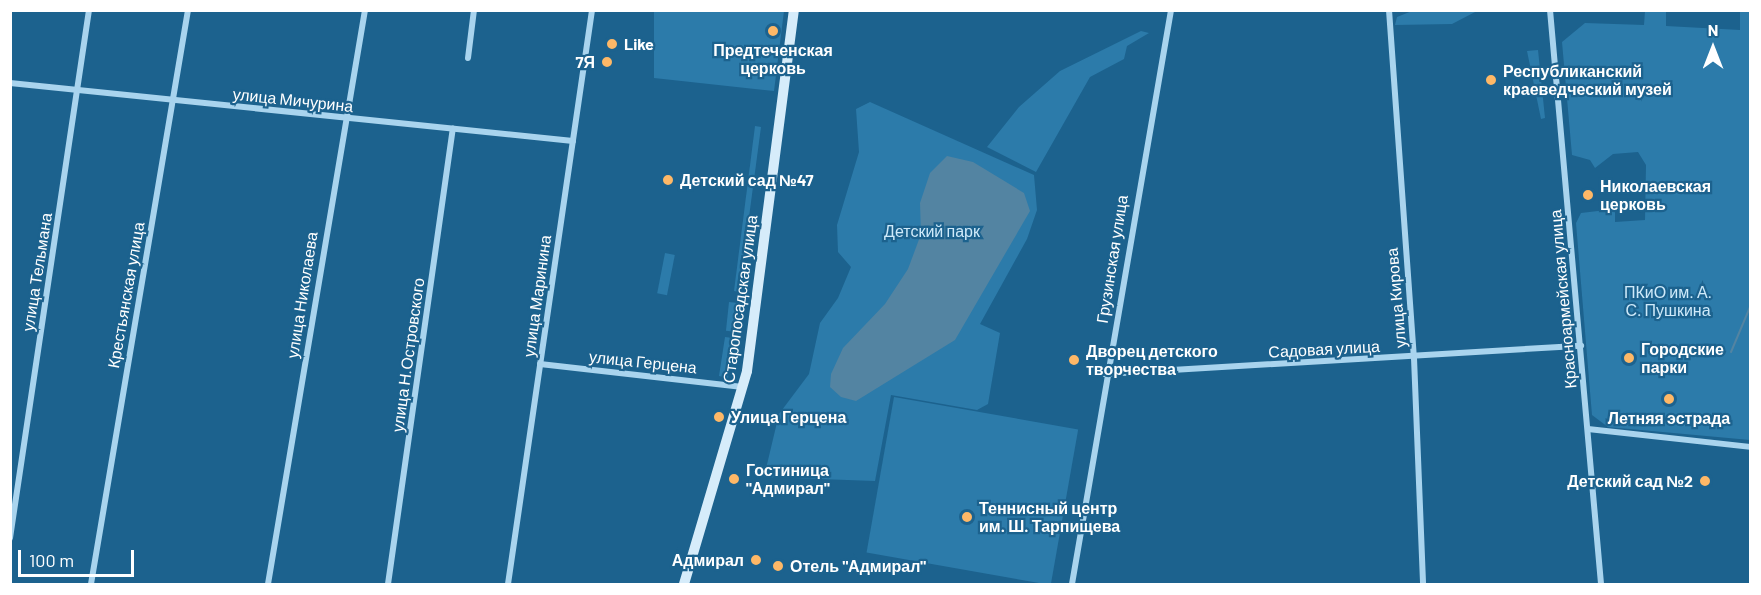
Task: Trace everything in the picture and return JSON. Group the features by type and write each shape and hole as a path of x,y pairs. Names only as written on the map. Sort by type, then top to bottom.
{"main road":[{"name":"Старопосадская улица","path":"684,585 744,387 794,10"}],"street":[{"name":"улица Тельмана","path":"10,538 79,90 89,10"},
{"name":"Крестьянская улица","path":"91,585 188,10"},
{"name":"улица Николаева","path":"268,585 365,10"},
{"path":"468,58 474,10"},
{"name":"улица Маринина","path":"508,585 592,10"},
{"name":"Грузинская улица","path":"1072,585 1105,374 1171,10"},
{"name":"улица Кирова","path":"1389,10 1414,358 1423,585"},
{"name":"Красноармейская улица","path":"1550,10 1601,585"},
{"name":"улица Мичурина","path":"10,83 573,141"},
{"name":"улица Н.Островского","path":"388,585 453,129"},
{"name":"Садовая улица","path":"1105,374 1414,358 1581,346"},
{"name":"улица Герцена","path":"540,364 744,387"},
{"path":"1588,429 1750,447"}],"green space":[{"path":"1477,10 1452,24 1395,25 1397,17 1412,11"},
{"path":"654,11 784,11 774,91 654,78"},
{"name":"ПКиО им. А. С. Пушкина","path":"1645,11 1666,11 1666,26 1740,30 1740,11 1750,11 1750,440 1608,427 1592,415 1576,223 1581,213 1615,209 1615,222 1645,220 1646,165 1638,152 1613,154 1595,168 1590,160 1572,155 1562,42 1585,23 1644,25"},
{"path":"1141,31 1149,33 1127,46 1124,59 1090,77 1036,172 987,147 1019,107 1060,71"},
{"path":"1538,50 1545,118 1541,119 1527,51"},
{"name":"Детский парк","path":"870,102 1034,175 1037,210 1027,239 980,324 1000,333 988,404 977,410 891,395 875,481 764,477 779,414 809,374 820,323 838,298 851,267 838,252 837,225 859,152 856,109"},
{"path":"755,126 761,127 739,292 734,291"},
{"path":"665,253 675,255 667,295 657,293"},
{"path":"729,302 738,303 735,332 726,331"},
{"path":"725,337 733,338 728,378 719,376"},
{"name":"Теннисный центр им. Ш. Тарпищева","path":"894,397 1078,429 1051,584 867,553"}],"shaded area":[{"path":"947,156 973,162 1024,193 1030,211 955,340 856,401 841,397 830,387 831,374 843,348 885,304 908,269 921,234 920,203 930,173"}],"waterway":[{"path":"1731,352 1750,307"}],"place":[{"name":"Предтеченская церковь","path":"773,31"},
{"name":"Like","path":"612,44"},
{"name":"7Я","path":"607,62"},
{"name":"Республиканский краеведческий музей","path":"1491,80"},
{"name":"Детский сад №47","path":"668,180"},
{"name":"Николаевская церковь","path":"1588,195"},
{"name":"Городские парки","path":"1629,358"},
{"name":"Дворец детского творчества","path":"1074,360"},
{"name":"Летняя эстрада","path":"1669,399"},
{"name":"Улица Герцена","path":"719,417"},
{"name":"Гостиница \"Адмирал\"","path":"734,479"},
{"name":"Детский сад №2","path":"1705,481"},
{"name":"Теннисный центр им. Ш. Тарпищева","path":"967,517"},
{"name":"Адмирал","path":"756,560"},
{"name":"Отель \"Адмирал\"","path":"778,566"}]}
